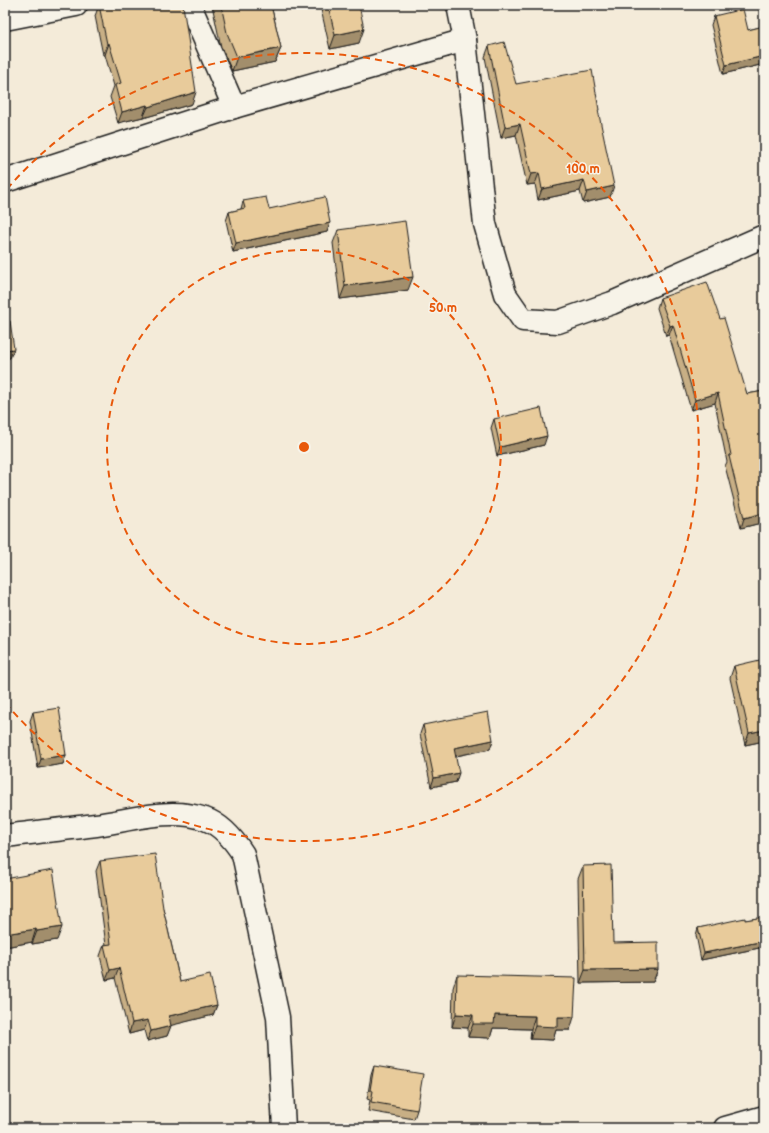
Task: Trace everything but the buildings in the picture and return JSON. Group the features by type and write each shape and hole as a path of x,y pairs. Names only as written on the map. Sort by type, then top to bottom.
{"street":[{"path":"5,19 76,5"},
{"path":"186,5 192,10 234,107"},
{"path":"458,5 465,40 485,224 505,294 523,320 558,322 612,302 764,236"},
{"path":"5,181 234,107 465,40"},
{"path":"5,836 97,825 153,815 186,815 206,819 218,826 234,840 243,854 278,1017 284,1128"},
{"path":"726,1128 764,1117"}]}
